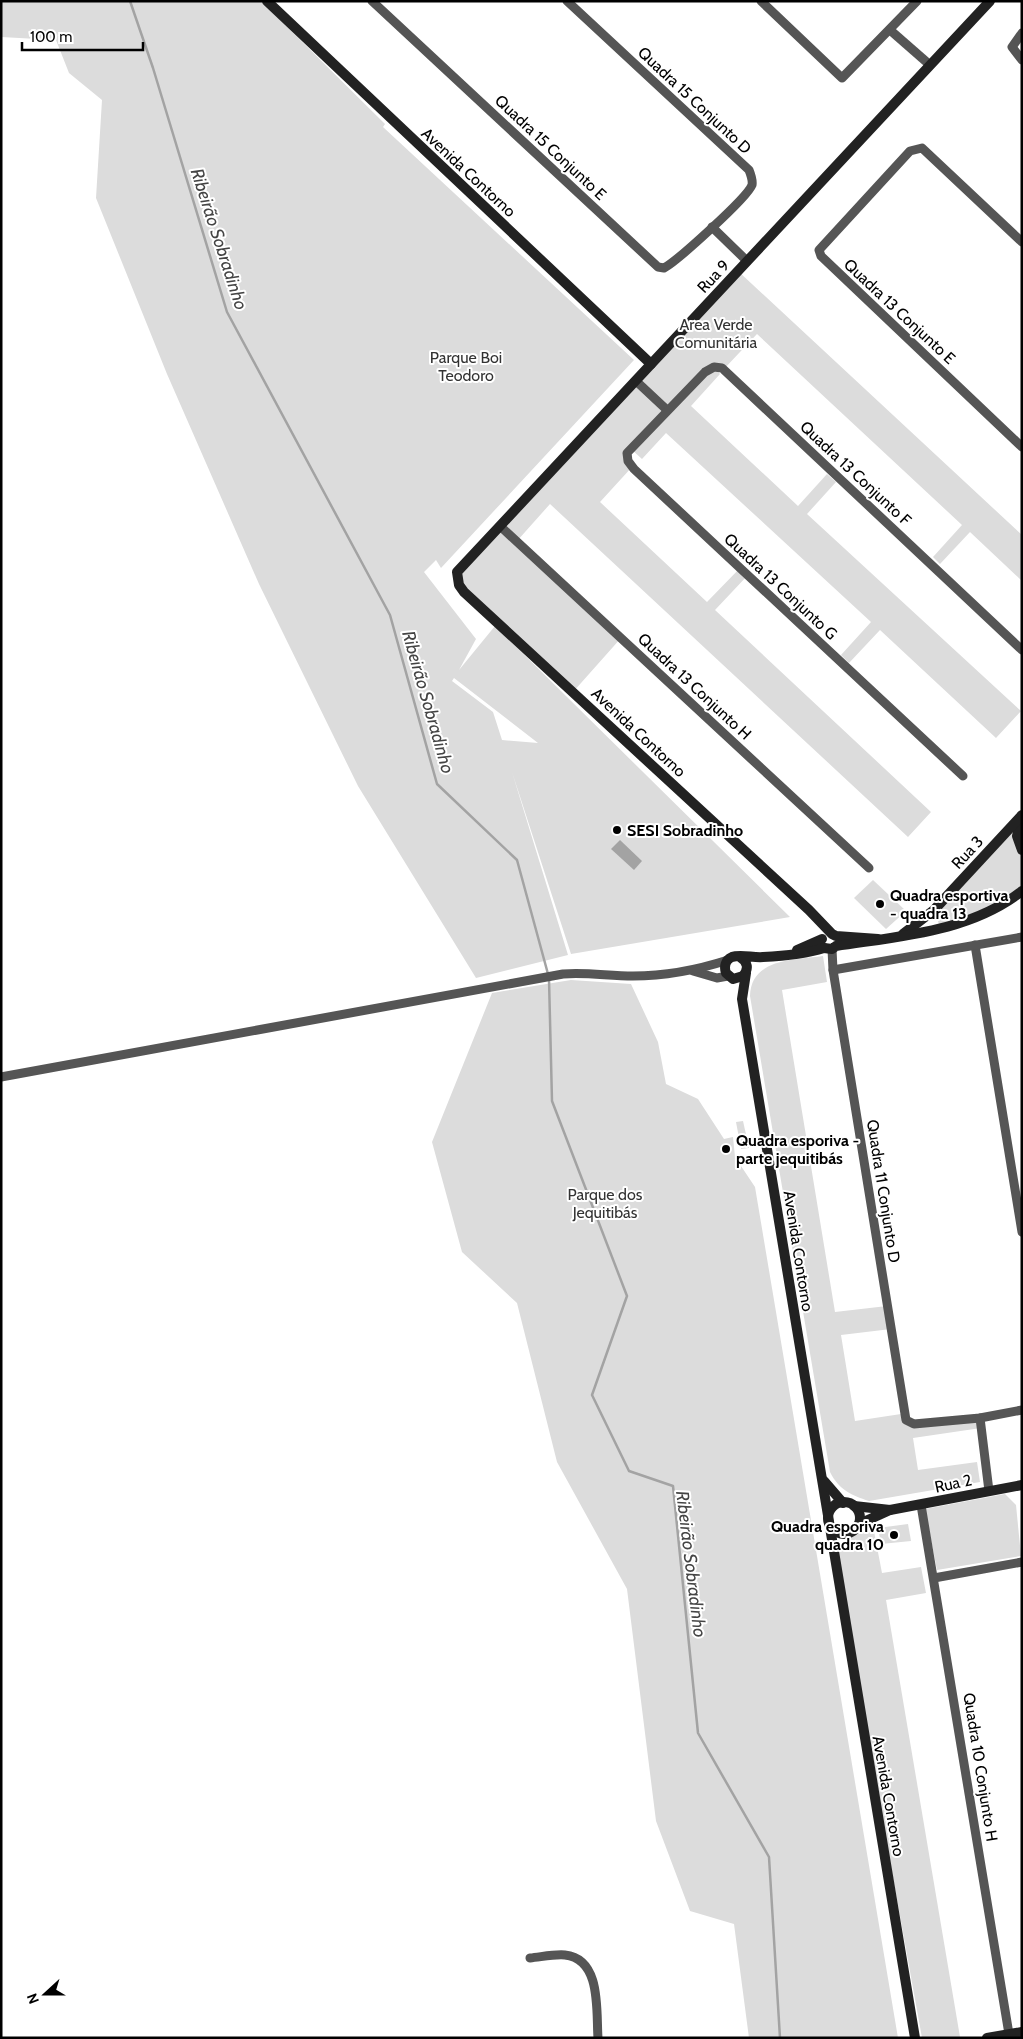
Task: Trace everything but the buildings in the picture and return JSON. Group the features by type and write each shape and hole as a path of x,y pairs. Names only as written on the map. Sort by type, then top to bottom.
{"street":[{"name":"Avenida Contorno","path":"267,1 651,364"},
{"name":"Quadra 15 Conjunto E","path":"372,1 658,268 668,266 712,227"},
{"name":"Quadra 15 Conjunto D","path":"567,1 750,170 752,180 749,189 712,227"},
{"path":"761,1 842,78 917,1"},
{"name":"Rua 9","path":"457,572 990,1"},
{"path":"890,30 930,65"},
{"path":"1022,33 1012,47 1022,60"},
{"name":"Quadra 13 Conjunto E","path":"1022,242 922,148 910,151 819,250 821,256 1022,447"},
{"path":"712,227 748,261"},
{"name":"Quadra 13 Conjunto F","path":"667,410 705,372 714,367 722,368 1022,650"},
{"path":"636,380 667,410"},
{"name":"Quadra 13 Conjunto G","path":"667,410 628,453 628,461 632,467 963,776"},
{"name":"Quadra 13 Conjunto H","path":"500,526 869,868"},
{"name":"Avenida Contorno","path":"457,572 459,585 464,592 809,910 829,941"},
{"path":"1022,815 1017,836 1022,850"},
{"name":"Rua 3","path":"900,936 934,910 1022,815"},
{"path":"1,1077 563,974 587,972 632,976 693,971 734,957 764,957 784,954 829,941 878,940 900,936 969,920 992,910 1022,890"},
{"path":"934,910 937,922 944,927"},
{"path":"833,970 1022,937"},
{"name":"Quadra 11 Conjunto D","path":"829,941 905,1417 908,1422 914,1424 980,1418"},
{"path":"976,945 1022,1232"},
{"path":"693,971 714,977 729,976 740,978 764,957"},
{"path":"740,958 746,962 746,972"},
{"path":"725,961 725,970 729,976"},
{"name":"Avenida Contorno","path":"746,972 742,999 915,2038"},
{"name":"Avenida Contorno","path":"729,976 742,999"},
{"path":"989,1491 980,1418 1022,1410"},
{"path":"822,1478 843,1502 854,1506 860,1514 859,1524 855,1531 841,1540 834,1560"},
{"name":"Rua 2","path":"859,1524 890,1510 1022,1486"},
{"path":"843,1502 834,1506 828,1519 835,1531 848,1534"},
{"name":"Quadra 10 Conjunto H","path":"921,1505 1009,2034"},
{"name":"Rua 2","path":"854,1506 890,1510"},
{"path":"934,1578 1022,1562"},
{"path":"530,1958 566,1955 587,1967 595,1985 598,2038"},
{"path":"987,2038 1022,2032"}],"green space":[{"name":"Parque Boi Teodoro","path":"1,1 261,1 385,124 383,127 634,360 441,568 436,560 424,572 476,639 459,670 495,626 790,917 571,954 512,772 568,955 476,978 358,786 259,584 167,374 96,198 102,100 69,73 56,40 1,37","holes":["454,678 538,743 502,740 493,712 452,681"]},
{"name":"Area Verde Comunitária","path":"738,271 1022,535 1022,581 970,532 940,564 933,557 962,525 757,334 723,370 714,367 720,374 691,406 798,506 827,474 836,482 807,514 1021,711 996,738 880,630 849,663 841,655 871,622 666,433 642,459 631,449 632,467 600,502 707,602 740,568 748,575 715,610 931,812 908,837 550,504 517,541 621,638 573,692 464,592 457,572"},
{"path":"1022,815 1022,891 992,910 939,924 934,910"},
{"name":"Quadra esportiva - quadra 13","path":"873,880 906,911 886,929 854,898"},
{"path":"823,956 827,982 782,990 835,1312 887,1306 891,1329 841,1335 855,1421 901,1414 906,1420 980,1418 981,1428 913,1438 918,1470 977,1462 980,1482 869,1501 846,1491 837,1483 830,1472 750,996 752,984 758,974 766,968 788,960"},
{"name":"Parque dos Jequitibás","path":"571,980 631,984 658,1042 666,1084 698,1099 724,1139 733,1137 735,1157 755,1187 898,2038 749,2038 734,1924 690,1911 656,1821 627,1589 557,1462 517,1303 462,1252 432,1142 492,993"},
{"path":"743,1121 749,1148 741,1149 736,1122"},
{"path":"1005,1494 1016,1505 1021,1556 937,1570 925,1509"},
{"path":"872,1521 882,1573 921,1567 926,1593 886,1600 960,2037 922,2038 836,1561 841,1547 849,1536"},
{"name":"Quadra esporiva quadra 10","path":"908,1524 911,1541 881,1544 878,1528"}],"shaded area":[{"path":"620,840 642,861 634,870 611,849"}],"waterway":[{"name":"Ribeirão Sobradinho","path":"130,1 153,68 227,312 390,615 437,784 517,860 548,974"},
{"name":"Ribeirão Sobradinho","path":"549,979 552,1101 627,1296 592,1395 629,1471 673,1486 698,1733 769,1857 780,2038"}],"place":[{"name":"SESI Sobradinho","path":"617,830"},
{"name":"Quadra esportiva - quadra 13","path":"880,904"},
{"name":"Quadra esporiva - parte jequitibás","path":"726,1149"},
{"name":"Quadra esporiva quadra 10","path":"894,1535"}]}
